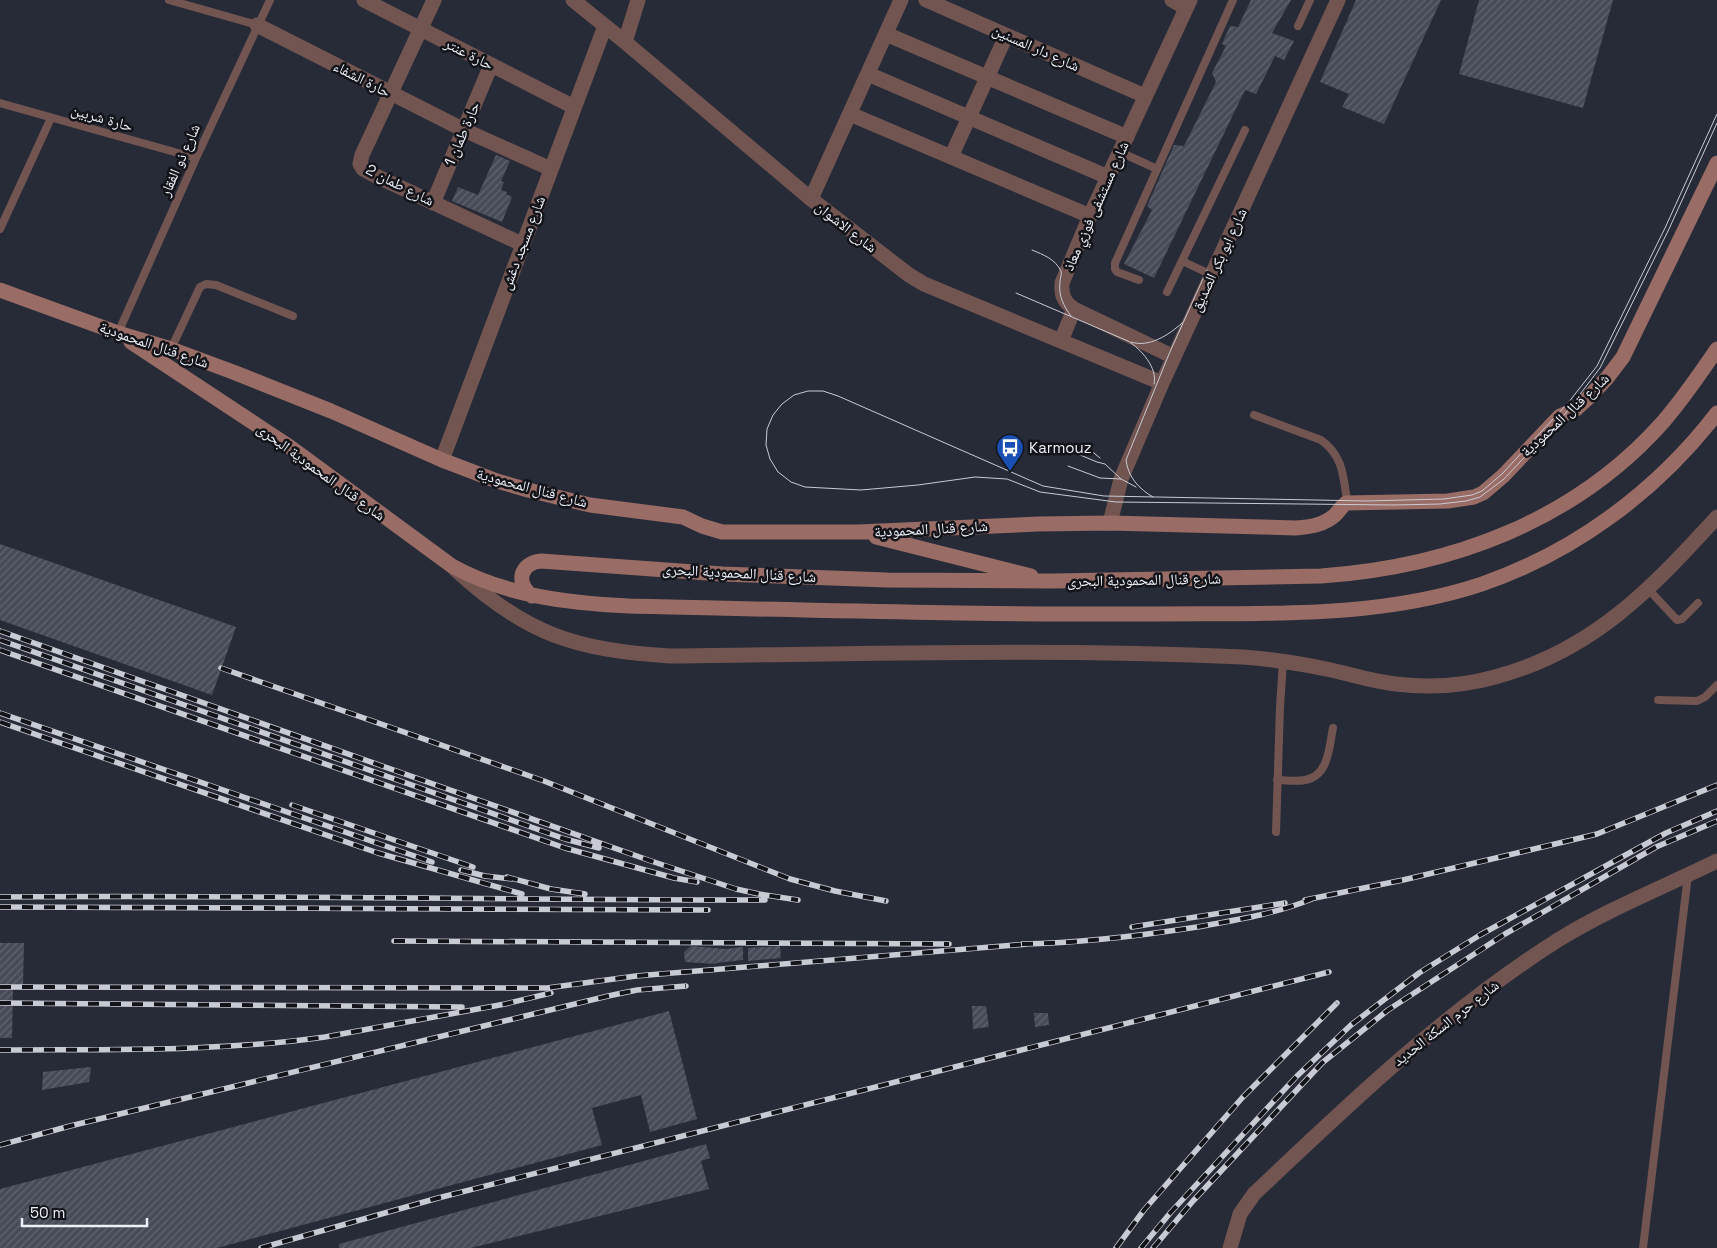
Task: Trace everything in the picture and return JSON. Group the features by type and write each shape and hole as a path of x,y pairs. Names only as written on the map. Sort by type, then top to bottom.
{"main road":[{"name":"شارع قنال المحمودية","path":"0,290 118,333 171,349 294,396 442,460 497,481 551,496 614,509 682,517 722,532 858,532 1038,524 1110,523 1296,528 1320,524 1335,515 1340,507 1346,504 1458,500 1474,497 1483,493 1503,476 1560,416 1576,408 1588,398 1623,357 1717,163"},
{"name":"شارع قنال المحمودية البحرى","path":"118,333 290,447 452,566 473,578 532,596 629,606 1018,615 1315,612 1408,603 1455,592 1519,569 1588,533 1620,511 1649,486 1684,452 1717,413"},
{"name":"شارع قنال المحمودية البحرى","path":"532,596 522,585 522,578 528,565 541,561 722,574 887,580 1054,581 1360,574 1422,562 1482,544 1540,518 1573,498 1640,445 1682,399 1717,349"},
{"path":"858,532 1054,581"}],"street":[{"name":"حارة عنتر","path":"364,0 574,107"},
{"name":"شارع طمان 2","path":"434,0 362,155 360,164 362,169 374,176 522,244"},
{"name":"شارع الاشوان","path":"573,0 811,199 909,275 924,284 1162,383"},
{"path":"625,42 638,0"},
{"path":"811,199 902,0"},
{"path":"1172,0 1188,4"},
{"name":"شارع ابو بكر الصديق","path":"1110,523 1121,479 1162,383 1338,0"},
{"name":"شارع دار المسنين","path":"931,1 1006,36 1145,96"},
{"name":"شارع مستشفى فوزي معاذ","path":"1074,309 1063,298 1062,283 1090,216 1188,4"},
{"name":"حارة الشفاء","path":"258,24 464,130 551,170"},
{"name":"شارع مسجد دغش","path":"442,460 605,26"},
{"path":"886,34 1127,137"},
{"path":"951,157 1006,36"},
{"name":"حارة طمان 1","path":"433,203 491,65"},
{"path":"868,74 1108,177"},
{"path":"850,114 1090,216"},
{"path":"1061,341 1074,309 1174,357"},
{"path":"452,566 493,602 516,618 540,630 582,645 616,652 670,656 1066,653 1246,657 1283,662 1395,684 1438,686 1472,683 1521,669 1570,648 1602,627 1649,590 1717,517"},
{"name":"شارع حرم السكة الحديد","path":"1228,1245 1240,1214 1254,1194 1404,1055 1486,990 1559,940 1619,907 1717,861"}],"lane":[{"name":"حارة الشفاء","path":"169,0 258,24"},
{"name":"شارع ذو الفقار","path":"118,333 196,158 270,0"},
{"path":"1139,280 1118,272 1114,266 1233,0"},
{"path":"1298,26 1310,0"},
{"name":"حارة شربين","path":"0,104 196,158"},
{"path":"0,228 52,118"},
{"path":"1167,292 1245,130"},
{"path":"1120,152 1157,169"},
{"path":"1182,261 1212,275"},
{"path":"171,349 200,287 206,284 216,285 293,316"},
{"path":"1254,416 1321,440 1328,445 1334,451 1342,467 1346,504"},
{"path":"1649,590 1677,620 1682,619 1698,603"},
{"path":"1276,832 1283,662"},
{"path":"1658,700 1697,701 1717,685"},
{"path":"1278,780 1306,780 1317,775 1326,764 1333,728"},
{"path":"1643,1248 1688,875"}],"building":[{"path":"1251,0 1291,0 1272,33 1294,41 1284,60 1275,56 1256,94 1245,90 1154,278 1124,264 1152,210 1147,206 1174,145 1184,146 1216,82 1212,73 1226,46 1222,44 1230,26 1238,27"},
{"path":"1356,0 1441,0 1384,124 1342,107 1349,94 1320,82"},
{"path":"1479,0 1613,0 1583,108 1459,74"},
{"path":"496,155 510,161 501,181 504,182 501,190 507,192 506,194 512,197 502,222 452,201 458,187 478,195"},
{"path":"0,544 236,627 212,695 0,620"},
{"path":"0,943 24,943 23,985 13,985 12,1038 0,1038"},
{"path":"691,946 725,949 743,947 743,960 716,964 685,962 684,952"},
{"path":"780,946 781,958 748,961 748,948"},
{"path":"972,1006 986,1006 989,1027 973,1029"},
{"path":"669,1011 697,1119 650,1132 641,1095 592,1108 602,1145 217,1248 0,1248 0,1189"},
{"path":"1034,1013 1048,1013 1049,1025 1035,1027"},
{"path":"91,1067 89,1082 42,1090 43,1072"},
{"path":"706,1144 710,1158 701,1161 709,1189 471,1248 339,1248 339,1244"}],"tram line":[{"path":"1717,114 1665,228 1597,366 1568,403 1502,474 1482,491 1472,495 1444,499 1367,501 1104,496 1043,486 823,391 808,391 794,395 782,404 773,415 767,429 766,445 770,459 778,472 791,482 805,487 861,490 975,477 1007,479 1040,492 1116,502 1395,505 1440,504 1466,501 1480,497 1504,479 1565,414 1600,368 1669,229 1717,123"},
{"path":"1032,250 1052,260 1059,267 1061,271 1061,296 1071,316"},
{"path":"1153,497 1135,482 1129,472 1126,460 1169,354 1207,270"},
{"path":"1016,293 1128,341 1138,349 1151,365 1155,378 1154,384"},
{"path":"1131,342 1152,342 1165,336 1182,323"},
{"path":"1076,444 1089,449 1100,458"},
{"path":"1073,452 1105,464 1121,479"},
{"path":"1068,466 1100,478 1121,479 1136,487"}],"railway":[{"path":"0,631 651,861 736,889 798,900"},
{"path":"0,640 565,839 599,848"},
{"path":"0,650 565,848 674,878 697,882"},
{"path":"221,668 544,781 790,879 835,891 886,901"},
{"path":"0,713 432,862"},
{"path":"0,722 378,853 522,894"},
{"path":"1305,900 1403,880 1597,834 1717,785"},
{"path":"292,805 473,867"},
{"path":"1141,1248 1171,1212 1297,1076 1351,1025 1419,973 1480,935 1666,833 1717,811"},
{"path":"1153,1248 1193,1201 1322,1063 1388,1010 1505,934 1656,847 1717,821"},
{"path":"461,870 485,876 512,879"},
{"path":"507,877 551,889 585,894"},
{"path":"0,897 765,900"},
{"path":"1022,944 1110,938 1197,927 1270,913 1312,899"},
{"path":"1132,927 1285,903"},
{"path":"0,907 708,910"},
{"path":"394,941 949,944"},
{"path":"0,987 547,988 636,976 1028,944"},
{"path":"261,1248 438,1198 1329,972"},
{"path":"0,1145 70,1126 608,996 637,990 686,986"},
{"path":"0,1050 163,1049 285,1042 325,1037 505,1004 551,993"},
{"path":"0,1003 462,1007"},
{"path":"1116,1248 1144,1210 1242,1098 1337,1003"}],"place":[{"name":"Karmouz","path":"1010,472"}]}
